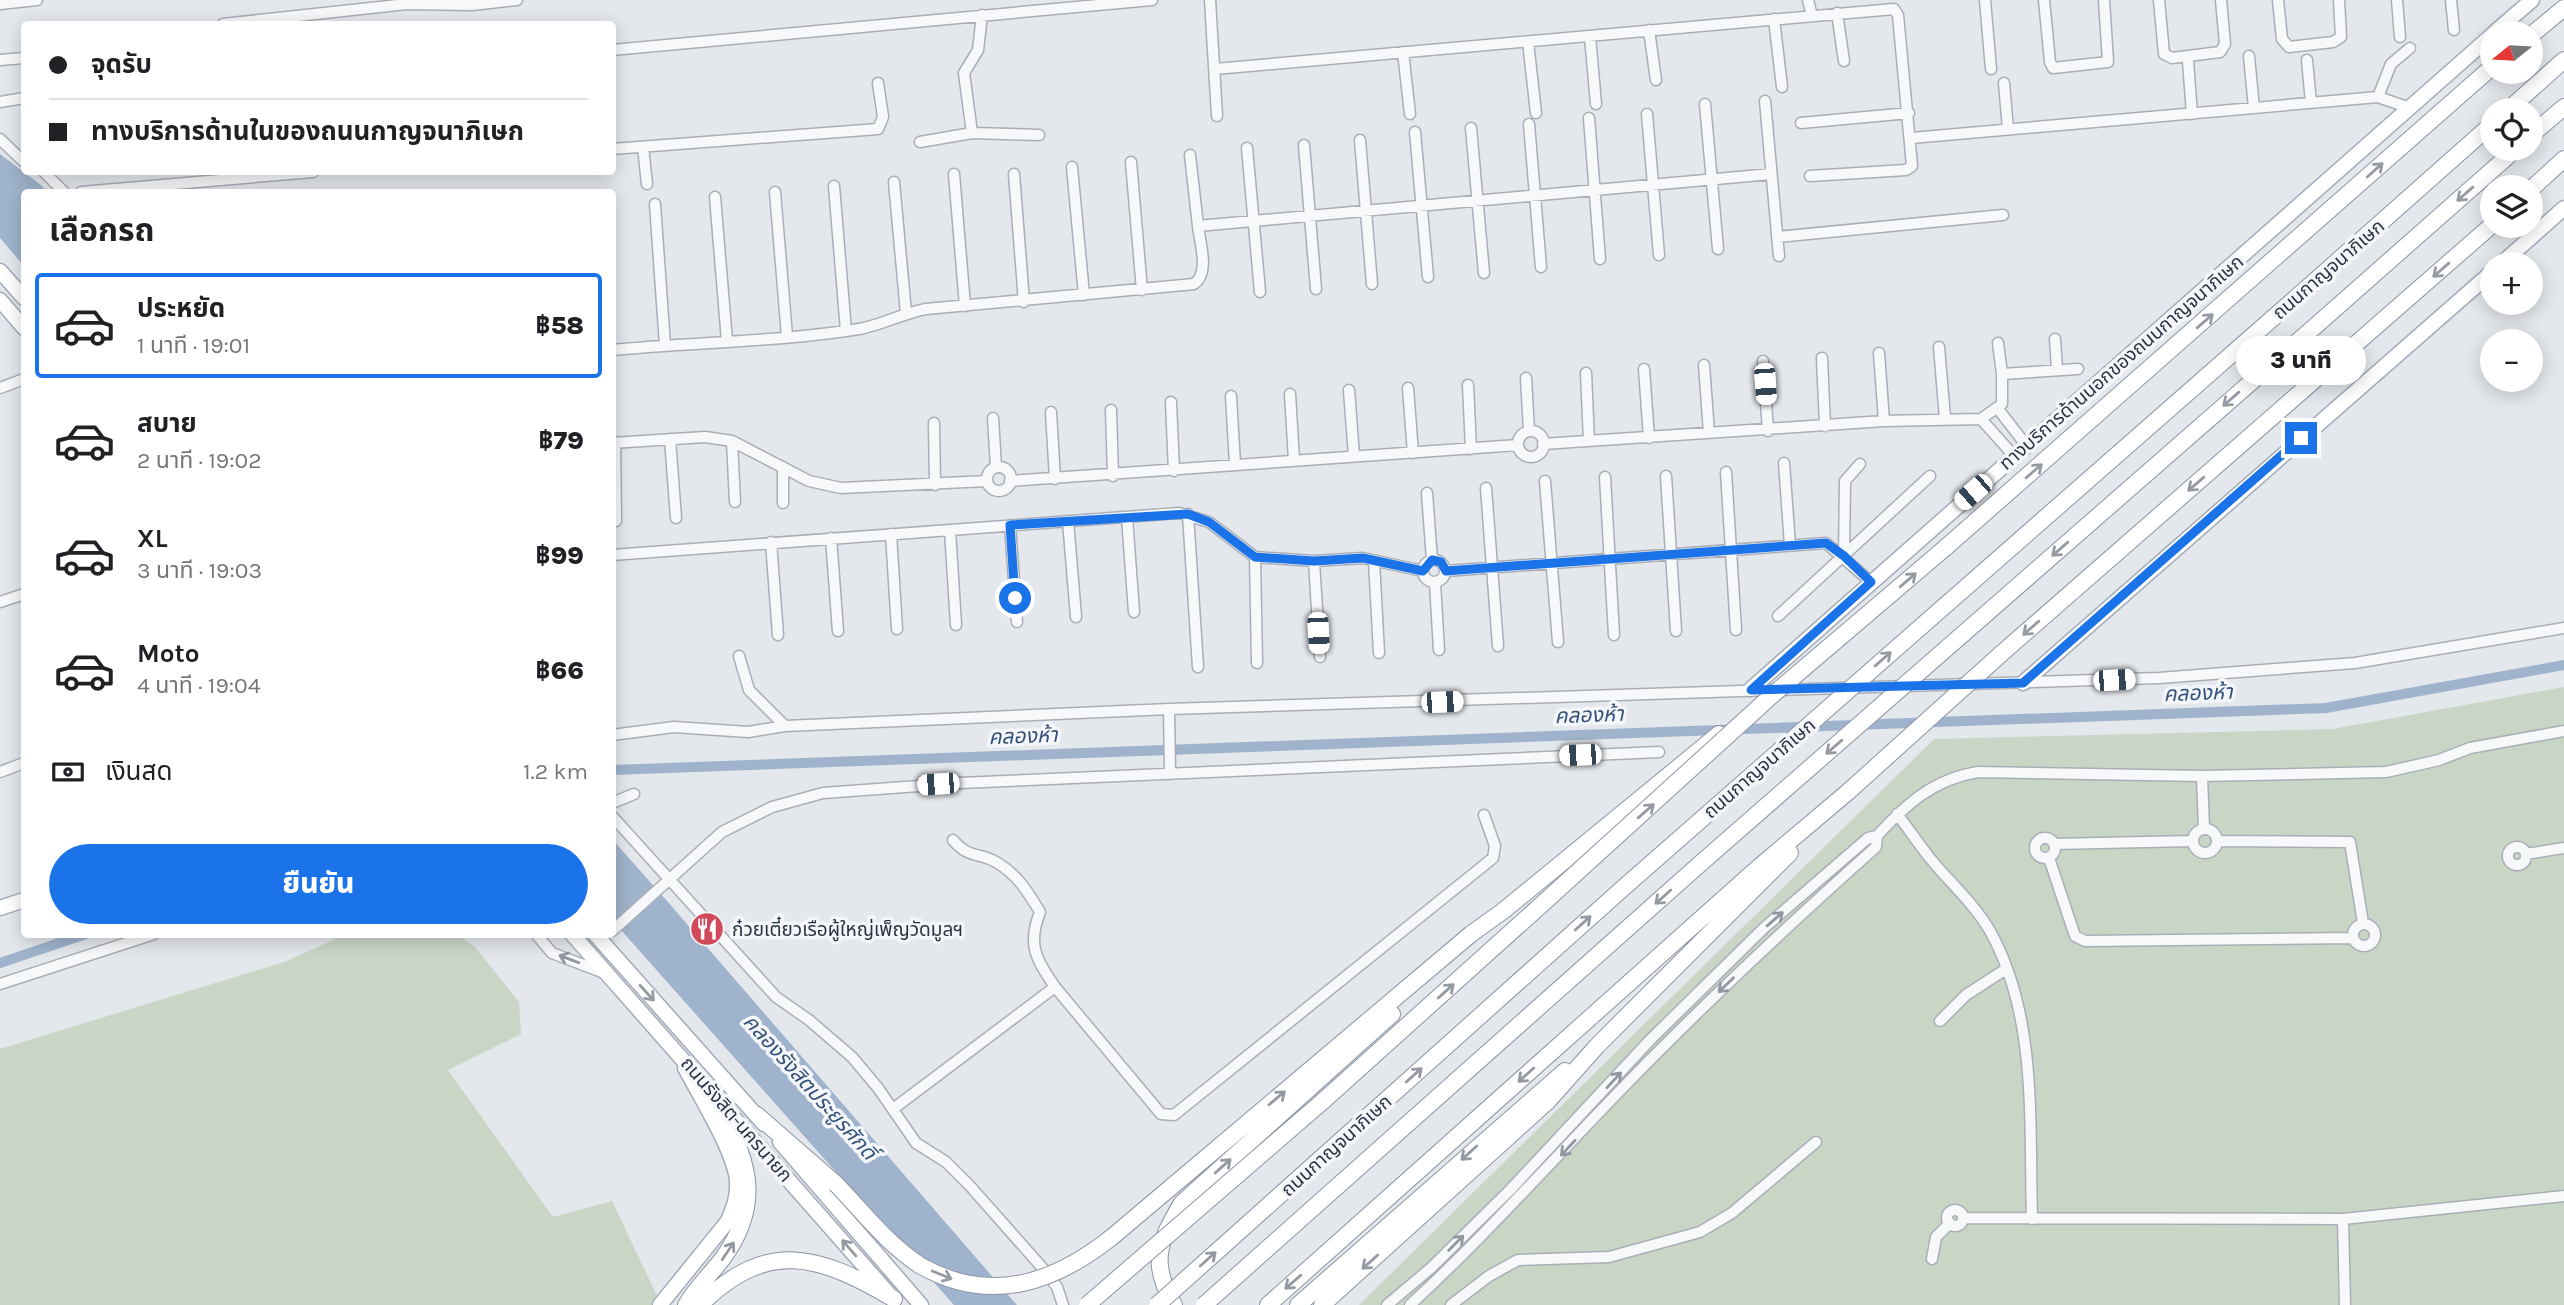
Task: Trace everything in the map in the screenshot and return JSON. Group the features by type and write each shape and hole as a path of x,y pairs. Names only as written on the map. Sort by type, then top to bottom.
{"highway":[{"path":"2543,25 2564,8"},
{"path":"2521,98 2564,60"},
{"path":"1087,1305 1322,1102 1743,725 1769,698 1945,548 2480,78"},
{"path":"2543,125 2564,107"},
{"name":"ถนนกาญจนาภิเษก","path":"1157,1305 1622,889 2480,135"},
{"path":"2543,178 2564,159"},
{"name":"ถนนกาญจนาภิเษก","path":"1204,1305 2502,161"},
{"path":"1268,1305 1829,815 1849,791 1976,675 2480,236"},
{"path":"757,1115 836,1184 920,1266 984,1288 1027,1285 1052,1278 1081,1261 1112,1237 1456,946 1503,911 1742,716 1769,698"},
{"path":"1322,1305 1548,1101 1728,904"},
{"path":"1174,1305 1163,1285 1157,1256 1166,1230 1182,1203 1503,911"},
{"path":"1298,1305 1541,1089 1597,1046"},
{"path":"686,1305 737,1236 748,1207 748,1174 744,1157 713,1092"},
{"path":"700,1305 737,1274 761,1264 788,1261 830,1266 851,1274 896,1302"}],"main road":[{"name":"ทางบริการด้านนอกของถนนกาญจนาภิเษก","path":"2507,21 2527,2"},
{"name":"ทางบริการด้านนอกของถนนกาญจนาภิเษก","path":"1751,690 2480,46"},
{"path":"2514,252 2564,208"},
{"path":"0,271 21,295"},
{"path":"2023,683 2480,283"},
{"path":"0,300 21,324"},
{"path":"0,908 21,901"},
{"name":"ถนนรังสิต-นครนายก","path":"576,938 896,1302"},
{"name":"ถนนรังสิต-นครนายก","path":"607,938 921,1305"},
{"path":"660,1305 728,1221 735,1204 738,1181 715,1125 674,1047"}],"street":[{"path":"0,4 37,0"},
{"path":"251,21 407,4 472,5 517,0"},
{"path":"616,50 1152,0"},
{"path":"1210,0 1217,116"},
{"path":"1808,0 1812,16"},
{"path":"1985,0 1991,69"},
{"path":"2044,0 2050,62 2053,68 2108,62 2104,0"},
{"path":"2159,0 2165,54 2172,58 2220,52 2225,44 2221,0"},
{"path":"2278,0 2282,39 2289,47 2333,42 2341,37 2339,0"},
{"path":"2397,0 2400,37"},
{"path":"2451,0 2454,30"},
{"path":"1215,69 1812,16 1864,6 1896,11 1913,163 1909,169 1810,176"},
{"path":"1837,13 1844,61"},
{"path":"972,134 964,73 978,50 982,15"},
{"path":"1774,19 1782,87"},
{"path":"1648,30 1656,80"},
{"path":"1590,37 1596,104"},
{"path":"1528,42 1536,113"},
{"path":"2378,97 2392,64 2410,48"},
{"path":"1403,52 1410,114"},
{"path":"2249,56 2254,108"},
{"path":"0,60 21,58"},
{"path":"2306,60 2311,103"},
{"path":"2188,61 2192,114"},
{"path":"616,149 877,129 883,117 878,83"},
{"path":"2004,83 2008,129"},
{"path":"1911,138 2378,97 2410,108"},
{"path":"0,102 21,98"},
{"path":"1765,101 1779,256"},
{"path":"1705,104 1718,249"},
{"path":"1801,123 1909,113"},
{"path":"1647,114 1659,255"},
{"path":"1588,118 1600,259"},
{"path":"1529,124 1541,267"},
{"path":"1471,128 1484,273"},
{"path":"1415,132 1428,277"},
{"path":"920,142 972,134 1040,135"},
{"path":"0,139 21,159"},
{"path":"1360,140 1372,284"},
{"path":"1304,145 1316,289"},
{"path":"643,147 648,184"},
{"path":"1247,148 1260,292"},
{"path":"616,350 846,331 869,327 906,313 1198,282 1203,269 1190,155"},
{"path":"1131,162 1142,289"},
{"path":"1072,167 1084,295"},
{"path":"954,174 965,306"},
{"path":"1014,174 1024,302"},
{"path":"1198,226 1771,174"},
{"path":"47,175 61,189"},
{"path":"116,189 278,175"},
{"path":"894,182 906,313"},
{"path":"834,186 846,331"},
{"path":"775,192 787,336"},
{"path":"715,197 727,341"},
{"path":"656,204 665,345"},
{"path":"1777,237 2003,215"},
{"path":"2055,339 2057,369"},
{"path":"1544,444 1768,431 1884,421 1981,419 1998,409 2003,401 1998,343"},
{"path":"1939,346 1945,418"},
{"path":"1879,353 1884,421"},
{"path":"1822,358 1825,426"},
{"path":"1763,361 1768,431"},
{"path":"1704,365 1709,433"},
{"path":"1644,369 1649,438"},
{"path":"2002,374 2078,369"},
{"path":"1586,373 1589,441"},
{"path":"1527,378 1529,431"},
{"path":"0,388 21,380"},
{"path":"1468,385 1471,449"},
{"path":"1408,388 1413,453"},
{"path":"1349,390 1354,456"},
{"path":"1290,394 1294,460"},
{"path":"1231,396 1235,466"},
{"path":"1171,402 1174,471"},
{"path":"1998,409 2026,445"},
{"path":"1111,410 1113,476"},
{"path":"1051,412 1055,479"},
{"path":"993,418 996,467"},
{"path":"1981,419 2014,456"},
{"path":"934,423 935,485"},
{"path":"1529,431 1538,433 1544,444 1538,454 1530,457 1523,454 1518,445 1520,436 1529,431"},
{"path":"616,442 705,437 732,441 809,481 841,488 987,481 998,491 1005,489 1010,481"},
{"path":"670,439 676,518"},
{"path":"732,441 735,502"},
{"path":"1010,481 1113,476 1294,460 1518,445"},
{"path":"1784,463 1790,545"},
{"path":"1844,556 1845,481 1860,464"},
{"path":"783,467 783,503"},
{"path":"987,481 989,471 996,467 1006,470 1010,481"},
{"path":"1726,472 1736,630"},
{"path":"1666,476 1676,631"},
{"path":"1778,617 1930,476"},
{"path":"1605,477 1614,635"},
{"path":"1545,481 1558,642"},
{"path":"1486,488 1497,646"},
{"path":"1423,571 1432,560 1427,493"},
{"path":"616,555 1188,514 1209,522 1255,557 1314,561 1354,557 1423,571"},
{"path":"1188,514 1198,667"},
{"path":"1127,517 1134,612"},
{"path":"1068,521 1076,618"},
{"path":"1010,525 1017,622"},
{"path":"950,530 956,625"},
{"path":"891,534 897,629"},
{"path":"831,538 838,631"},
{"path":"771,542 778,635"},
{"path":"1446,571 1826,543 1871,582"},
{"path":"1255,557 1258,663"},
{"path":"1432,560 1441,562 1446,571 1443,579 1435,583"},
{"path":"1314,561 1320,657"},
{"path":"1374,561 1379,653"},
{"path":"1423,571 1426,579 1435,583"},
{"path":"1435,583 1439,650"},
{"path":"0,602 21,595"},
{"path":"616,734 674,727 748,732 785,726 1751,690 2023,683 2315,667 2564,628"},
{"path":"739,656 749,690 785,726"},
{"path":"1169,712 1170,770"},
{"path":"1387,1305 1431,1268 1651,1040 1765,927 1868,838 1877,836 1926,789 1951,778 1978,772 2202,776 2386,772 2439,760 2470,747 2563,734"},
{"path":"616,927 669,883 722,832 772,807 823,793 1170,770 1659,752"},
{"path":"0,772 21,764"},
{"path":"2202,776 2204,828"},
{"path":"616,801 634,794"},
{"path":"1897,814 1930,858 1967,897 1990,932 2006,969 2021,1016 2025,1049 2032,1219"},
{"path":"953,840 966,853 998,863 1022,882 1040,912 1032,939 1035,952 1055,987 1161,1114 1174,1115 1493,858 1495,846 1484,815"},
{"path":"616,821 669,883 776,997 815,1024 852,1057 916,1143 946,1162 1046,1272 1057,1287 1063,1305"},
{"path":"2204,828 2213,832 2217,841"},
{"path":"2192,841 2196,832 2204,828"},
{"path":"1410,1305 1440,1278 1661,1049 1774,937 1877,848 1877,836"},
{"path":"2041,838 2049,838 2054,844 2054,852 2049,858 2040,858 2035,852 2035,844 2041,838"},
{"path":"2192,841 2196,849 2205,853 2213,849 2217,841"},
{"path":"2054,844 2192,841"},
{"path":"2217,841 2350,842 2363,923 2375,931 2375,940 2367,946 2358,945 2353,938 2355,927 2363,923"},
{"path":"2526,855 2564,848"},
{"path":"2049,858 2075,936 2085,941 2353,938"},
{"path":"0,984 141,938"},
{"path":"539,938 552,953 609,975"},
{"path":"1940,1021 1966,995 2006,969"},
{"path":"893,1109 1055,987"},
{"path":"1587,1108 1597,1117"},
{"path":"1451,1305 1489,1276 1518,1260 1609,1257 1700,1232 1732,1213 1816,1142"},
{"path":"1931,1259 1936,1237 1950,1223 1950,1212 1961,1212 1964,1218 2343,1219 2564,1196"},
{"path":"2343,1219 2345,1305"},
{"path":"1431,1268 1440,1278"}],"green space":[{"path":"2564,687 2564,1305 1359,1305 1934,739 2333,729"},
{"path":"338,938 462,938 475,947 519,1002 521,1034 448,1070 553,1217 612,1201 658,1298 655,1305 0,1305 0,1049 284,962"}],"water":[{"path":"0,154 21,170 21,175 28,175 44,189 21,189 21,262 0,238"},
{"name":"คลองรังสิตประยูรศักดิ์","path":"616,844 1017,1305 954,1305 616,924"}],"waterway":[{"name":"คลองห้า","path":"616,770 2326,708 2564,665"},
{"name":"คลองห้า","path":"0,963 74,938"}],"place":[{"name":"ก๋วยเตี๋ยวเรือผู้ใหญ่เพ็ญวัดมูลฯ","path":"707,929"}],"route":[{"path":"1015,598 1010,525 1159,514 1201,517 1245,552 1267,560 1314,561 1354,557 1392,567 1423,571 1427,562 1432,560 1441,562 1446,571 1826,543 1835,548 1871,582 1751,690 1890,684 2023,683 2301,438"}]}
